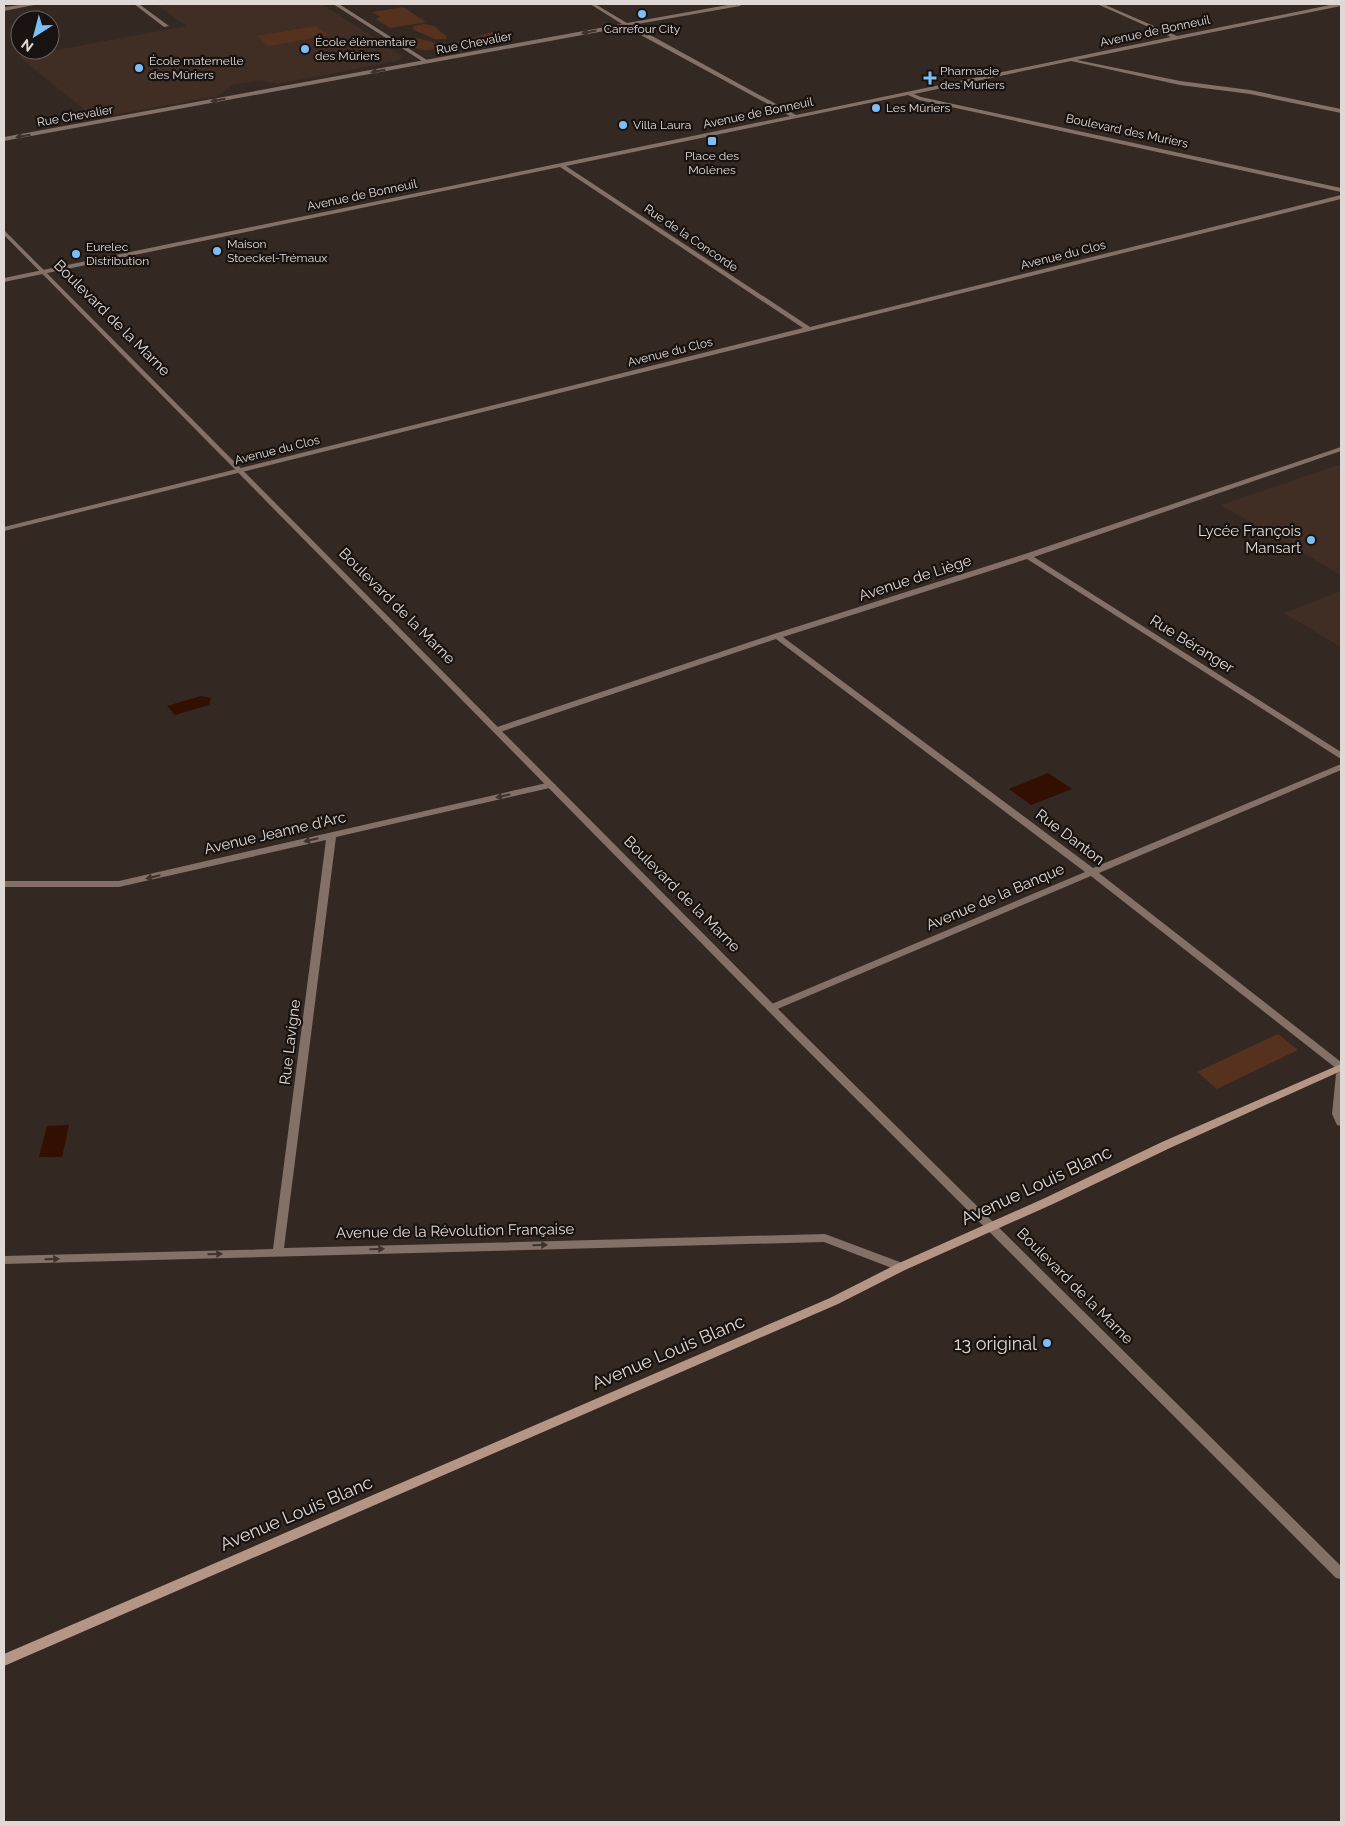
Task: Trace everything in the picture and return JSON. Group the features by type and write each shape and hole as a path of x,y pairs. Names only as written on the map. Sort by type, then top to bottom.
{"main road":[{"name":"Avenue Louis Blanc","path":"4,1660 834,1301 901,1266 993,1227 1166,1145 1341,1067"}],"street":[{"path":"4,9 36,4"},
{"path":"136,4 166,26"},
{"path":"336,4 427,62"},
{"path":"592,4 796,117"},
{"name":"Rue Chevalier","path":"4,139 740,4"},
{"path":"1099,4 1177,38"},
{"name":"Avenue de Bonneuil","path":"4,280 1341,4"},
{"path":"1326,7 1340,11"},
{"path":"1070,60 1180,83 1250,92 1341,111"},
{"name":"Boulevard des Muriers","path":"909,93 919,98 1341,190"},
{"name":"Rue de la Concorde","path":"561,165 809,329"},
{"name":"Avenue du Clos","path":"4,529 1341,197"},
{"name":"Boulevard de la Marne","path":"4,232 772,1008 1341,1574"},
{"name":"Avenue de Liège","path":"497,730 777,636 1028,556 1341,449"},
{"name":"Rue Béranger","path":"1028,556 1341,756"},
{"name":"Rue Danton","path":"777,636 1092,872 1341,1067"},
{"name":"Avenue de la Banque","path":"772,1008 1341,767"},
{"name":"Avenue Jeanne d'Arc","path":"4,884 119,884 551,785"},
{"name":"Rue Lavigne","path":"278,1252 331,835"},
{"path":"1341,1074 1338,1114 1341,1122"},
{"name":"Avenue de la Révolution Française","path":"4,1260 825,1238 901,1266"}],"shaded area":[{"path":"156,4 322,4 404,57 397,61 278,84 262,80 232,85 218,96 95,118 23,60 60,60 60,49 187,26"},
{"path":"403,7 426,22 390,28 376,19 380,17 372,12"},
{"path":"424,24 434,26 447,37 446,39 434,39 412,29 414,26"},
{"path":"316,26 329,35 269,46 257,36"},
{"path":"492,32 502,32 507,36 455,45 460,40"},
{"path":"417,38 440,45 431,50 422,50 406,42 409,39"},
{"name":"Lycée François Mansart","path":"1341,464 1341,575 1221,505"},
{"path":"1341,591 1341,647 1284,613"},
{"path":"201,696 211,698 209,705 175,715 167,706"},
{"path":"1048,773 1072,789 1031,805 1009,789"},
{"path":"1278,1034 1298,1050 1217,1089 1197,1072"},
{"path":"69,1125 62,1157 39,1157 47,1126"}],"place":[{"name":"Carrefour City","path":"642,14"},
{"name":"École élémentaire des Mûriers","path":"305,49"},
{"name":"École maternelle des Mûriers","path":"139,68"},
{"name":"Pharmacie des Muriers","path":"930,78"},
{"name":"Les Mûriers","path":"876,108"},
{"name":"Villa Laura","path":"623,125"},
{"name":"Place des Molènes","path":"712,141"},
{"name":"Maison Stoeckel-Trémaux","path":"217,251"},
{"name":"Eurelec Distribution","path":"76,254"},
{"name":"Lycée François Mansart","path":"1311,540"},
{"name":"13 original","path":"1047,1343"}]}
